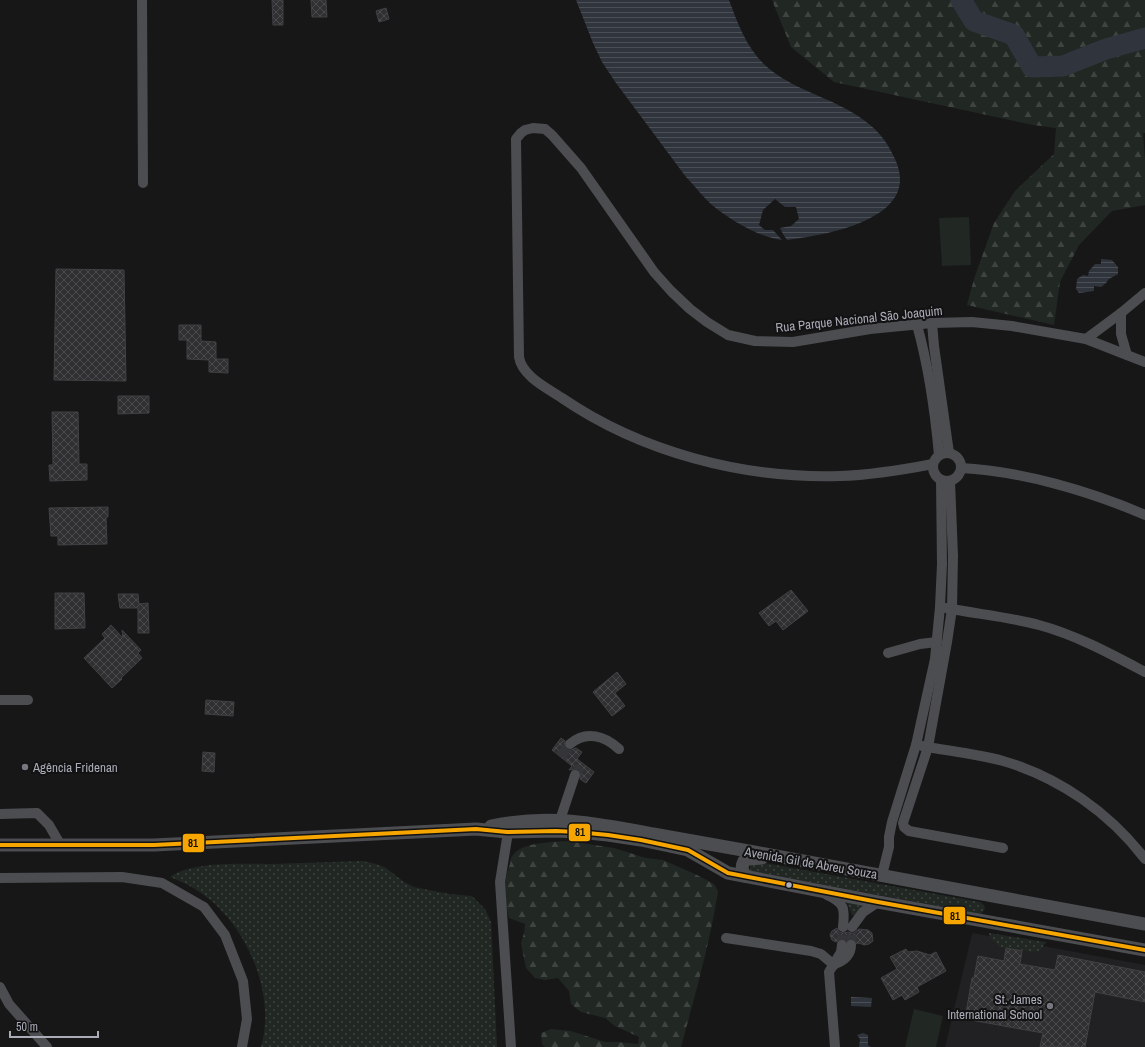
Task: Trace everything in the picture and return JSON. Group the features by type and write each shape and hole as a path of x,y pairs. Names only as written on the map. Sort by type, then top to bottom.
{"street":[{"path":"142,0 143,183"},
{"name":"Rua Parque Nacional São Joaquim","path":"933,464 897,470 838,476 794,475 749,470 712,462 647,443 590,416 542,384 523,368 520,357 516,139 520,132 533,128 545,130 552,135 581,168 650,266 671,291 690,309 711,325 728,335 755,341 793,342 870,329 932,323 972,322 1012,326 1086,339 1145,362"},
{"path":"1086,339 1145,293"},
{"path":"1121,313 1121,334 1127,355"},
{"path":"932,323 944,454"},
{"path":"916,325 923,349 944,454"},
{"path":"944,454 955,455 959,459 961,468 958,476 946,481 934,474 934,460 944,454"},
{"path":"961,468 978,468 1012,474 1073,489 1145,515"},
{"path":"882,876 889,847 892,822 916,746 935,659 940,607 946,481"},
{"path":"946,481 953,529 952,609 928,747 903,823 904,827 909,831 1003,848"},
{"path":"940,607 1040,626 1075,638 1145,672"},
{"path":"888,653 920,644 937,642"},
{"path":"0,700 28,700"},
{"path":"570,744 583,737 600,737 608,740 619,749"},
{"path":"916,746 976,755 1003,761 1027,769 1049,779 1067,789 1098,812 1129,840 1145,859"},
{"path":"558,825 575,775"},
{"path":"0,814 38,813 49,825 60,844"},
{"name":"Avenida Gil de Abreu Souza","path":"0,845 154,845 509,827 538,820 688,850 723,871 745,876 878,902 1145,950"},
{"name":"Avenida Gil de Abreu Souza","path":"558,825 622,828 778,856 990,897 1145,924"},
{"path":"509,827 500,882 511,1047"},
{"path":"745,876 742,870 744,861 755,858 770,859 778,856"},
{"path":"0,878 122,876 162,884 204,907 225,935 244,981 247,1018 242,1047"},
{"path":"816,890 839,901 845,910 848,927 863,912 878,902"},
{"path":"726,938 811,951 821,954 834,965"},
{"path":"835,1047 829,972 846,945"},
{"path":"0,987 9,1004 47,1047"}],"shaded area":[{"path":"576,0 729,0 746,39 757,57 764,64 782,78 837,104 858,116 880,134 895,159 900,180 896,196 884,210 866,220 846,228 804,238 787,240 780,228 791,226 799,219 796,207 785,207 775,199 763,210 759,225 765,230 773,230 782,240 754,232 736,222 705,199 686,177 616,83 602,62"},
{"path":"1101,259 1112,260 1118,267 1118,274 1109,279 1101,287 1094,286 1094,291 1079,293 1076,289 1077,279 1083,275 1088,276 1089,271 1095,264 1101,264"},
{"name":"St. James International School","path":"973,933 1145,965 1145,1047 945,1047"},
{"path":"851,997 872,998 871,1007 851,1006"},
{"path":"863,1033 868,1035 868,1045 871,1047 859,1047 860,1039 857,1035"}],"green space":[{"path":"772,0 1145,0 1145,133 1143,133 1145,160 1145,205 1112,211 1079,245 1060,282 1054,325 967,305 974,279 994,223 1015,191 1054,154 1056,128 1033,125 834,82 791,47"},
{"path":"969,217 971,265 942,266 939,218"},
{"path":"568,841 614,848 646,858 663,860 714,884 718,891 697,988 681,1047 545,1047 542,1044 541,1033 551,1029 571,1031 605,1042 638,1044 639,1037 615,1026 605,1018 581,1012 571,1004 569,991 558,978 545,980 535,978 526,968 521,943 525,924 509,918 505,891 507,871 512,856 523,847 547,842"},
{"path":"363,861 386,868 404,882 414,887 449,894 472,896 485,909 491,922 497,1047 261,1047 265,1026 265,1004 260,981 253,960 243,939 230,920 215,904 195,889 170,877 191,868 219,864"},
{"path":"765,863 980,902 984,905 985,909 981,914 750,871 750,865"},
{"path":"847,901 865,905 854,916 852,915"},
{"path":"989,933 1046,942 1040,951 1032,952 1000,947 990,938"},
{"path":"914,1009 943,1016 936,1047 905,1047"}],"building":[{"path":"272,0 283,0 283,25 273,25"},
{"path":"311,0 326,0 327,17 312,17"},
{"path":"386,8 389,19 379,22 376,11"},
{"path":"56,269 124,270 126,381 54,380"},
{"path":"179,325 201,325 201,341 216,342 216,359 228,359 228,373 209,372 209,360 187,359 187,340 179,340"},
{"path":"118,396 149,396 149,413 118,414"},
{"path":"52,412 78,412 79,464 87,464 87,480 50,481 49,465 53,465"},
{"path":"108,507 108,517 106,517 107,544 58,545 58,536 51,536 49,508"},
{"path":"791,590 808,611 783,630 776,621 769,626 759,613"},
{"path":"55,593 84,593 85,628 55,629"},
{"path":"118,594 138,594 139,604 148,603 149,633 138,633 138,608 120,608"},
{"path":"111,625 123,638 122,630 141,650 138,653 142,658 112,688 84,658 105,638 102,634"},
{"path":"617,672 626,684 615,693 625,706 612,716 593,692"},
{"path":"206,700 234,702 233,716 205,714"},
{"path":"561,738 565,741 564,745 567,750 576,748 582,752 577,759 594,772 586,783 580,779 580,770 569,770 572,766 552,750"},
{"path":"203,752 215,753 214,772 202,771"},
{"path":"837,928 839,932 843,933 854,933 859,929 868,930 872,933 873,941 864,945 859,943 857,944 855,940 852,939 840,939 836,942 832,940 830,935 832,931"},
{"path":"1006,948 1022,951 1020,964 1055,970 1058,955 1145,972 1145,1002 1095,992 1085,1047 1040,1047 1043,1033 965,1019 972,978 974,978 978,956 1004,961"},
{"path":"906,949 908,952 917,951 930,955 936,952 946,971 917,987 919,992 905,1000 902,995 893,1000 881,978 897,969 890,957"}],"waterway":[{"path":"961,0 974,21 1014,35 1032,67 1063,66 1106,49 1145,38"}],"tunnel":[{"path":"561,756 570,744"},
{"path":"575,775 582,763"},
{"path":"842,945 843,927"},
{"path":"851,945 852,927"}],"transit line":[{"name":"81","path":"0,845 154,845 476,829 507,832 577,832 641,840 688,850 728,873 878,902 1145,950"}],"place":[{"name":"Agência Fridenan","path":"25,767"},
{"name":"St. James International School","path":"1050,1006"}]}
